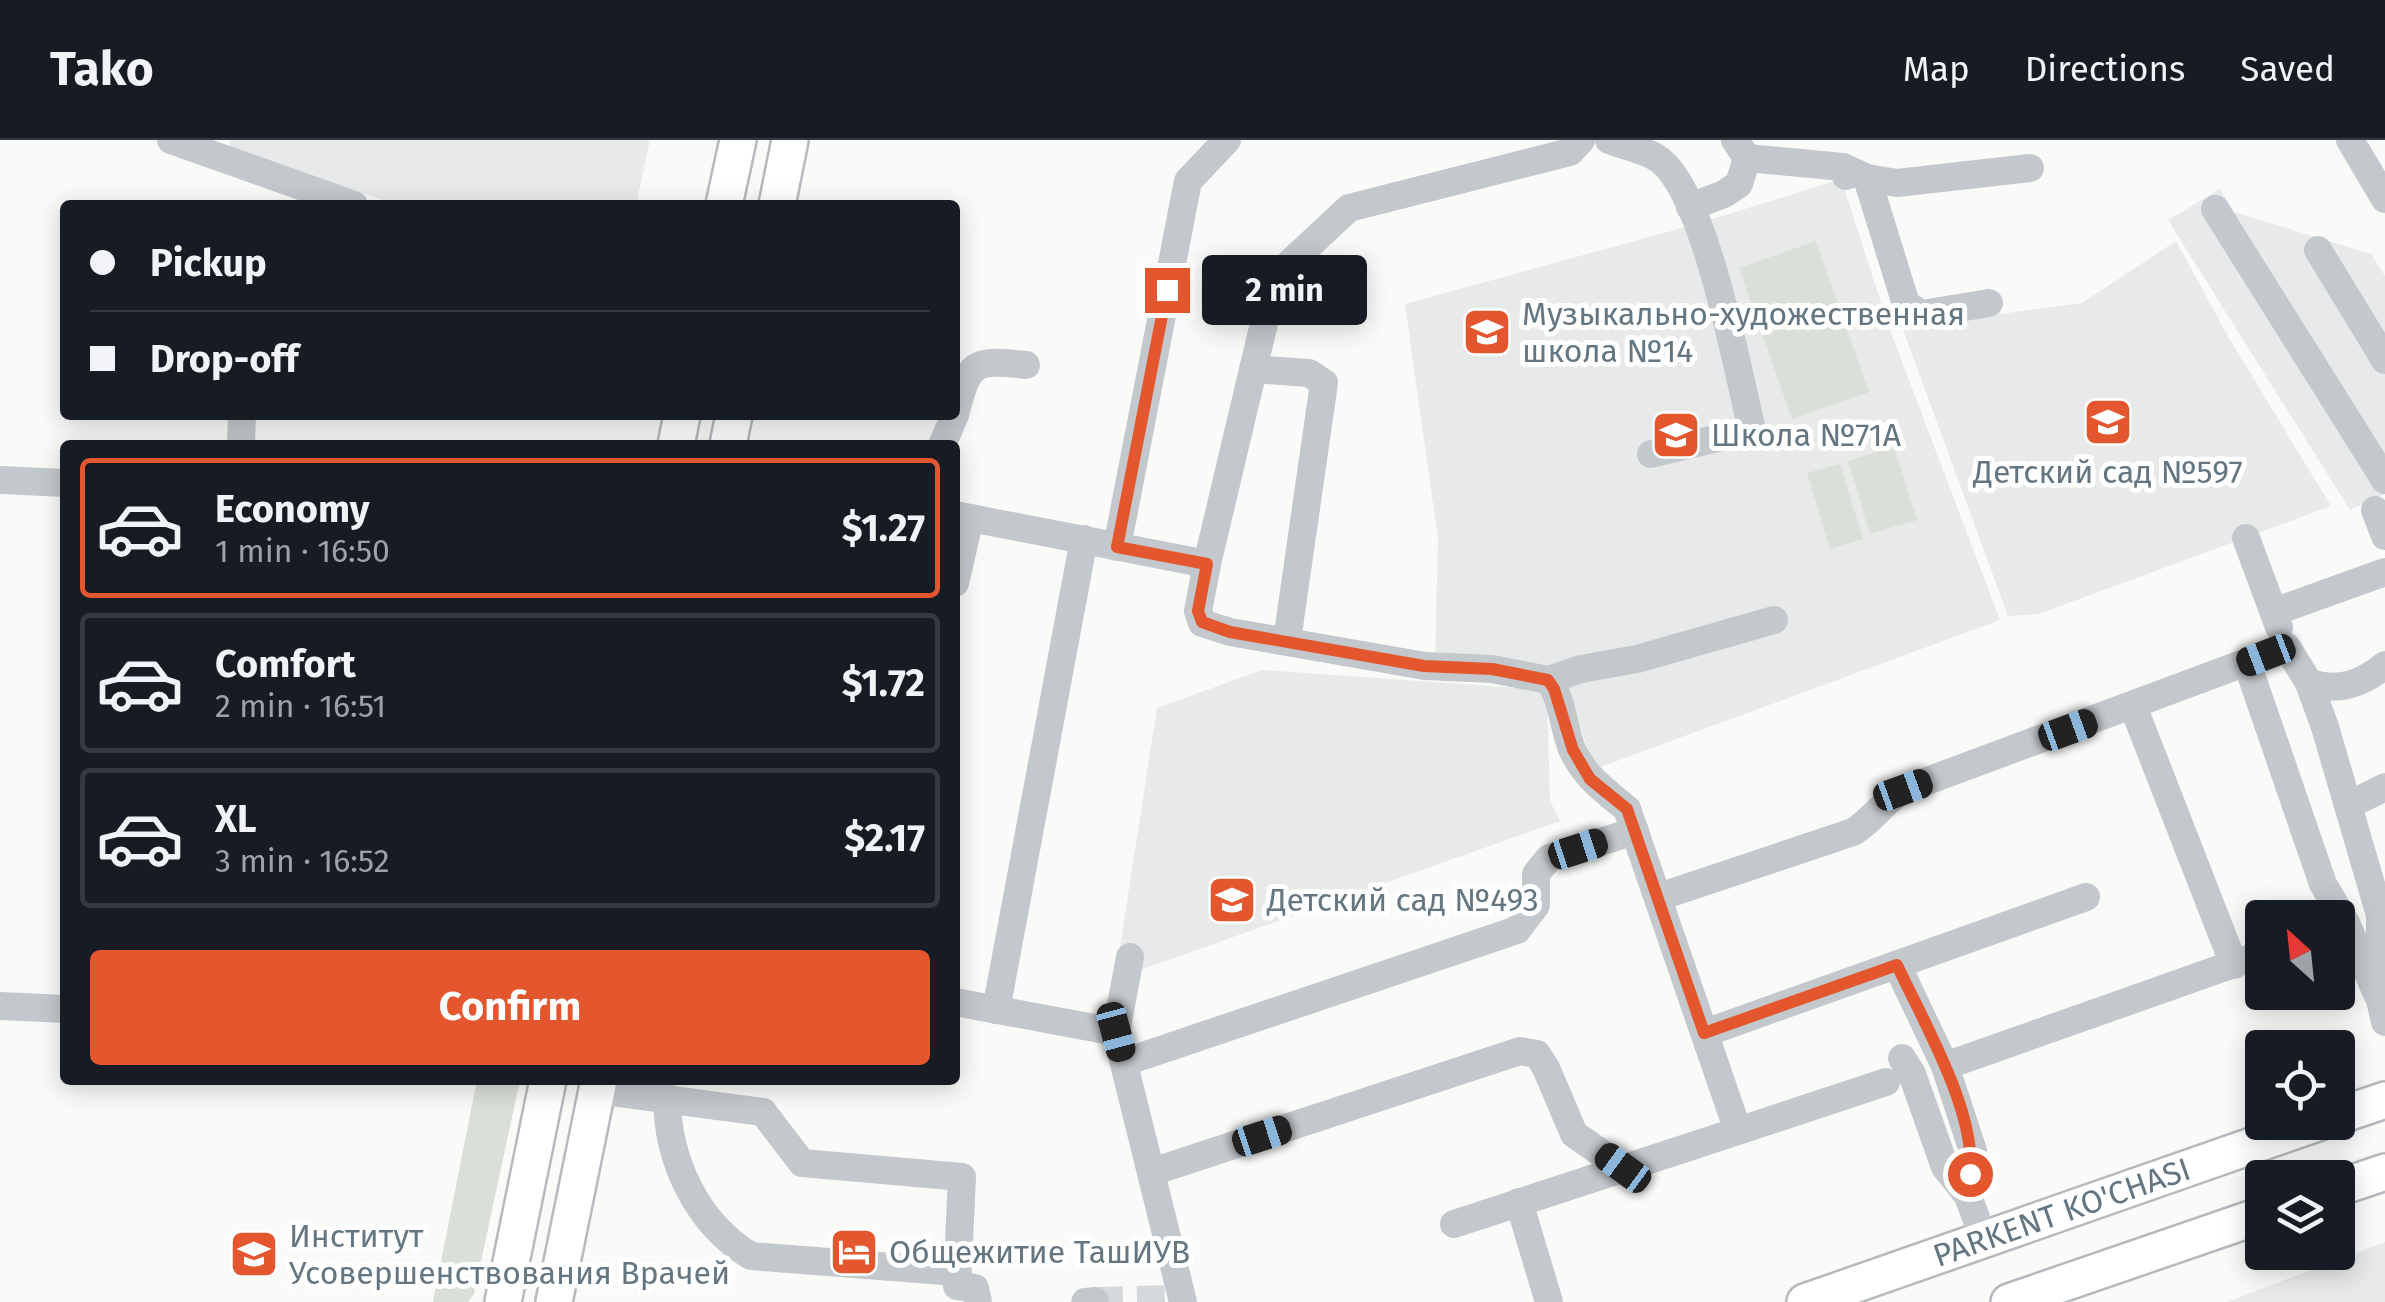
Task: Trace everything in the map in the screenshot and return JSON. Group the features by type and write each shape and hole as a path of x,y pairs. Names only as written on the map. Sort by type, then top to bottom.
{"main road":[{"path":"725,200 738,140"},
{"path":"778,200 790,140"},
{"path":"501,1297 547,1085"},
{"path":"554,1302 598,1085"},
{"path":"2355,1110 2385,1100"},
{"name":"PARKENT KO'CHASI","path":"1805,1302 2269,1140"},
{"path":"2355,1182 2385,1172"},
{"name":"PARKENT KO'CHASI","path":"2009,1302 2245,1221"},
{"path":"565,1250 578,1302"}],"street":[{"path":"170,140 340,200"},
{"path":"1117,547 1188,181 1227,140"},
{"path":"1581,140 1570,152 1349,208 1275,277 1207,564 1198,611 1202,622 1230,632 1424,666 1492,669 1548,680 1581,669 1637,660 1774,620"},
{"path":"1609,140 1658,158 1676,178 1700,223 1752,430 1651,454"},
{"path":"2350,140 2385,199"},
{"path":"1690,207 1739,184 1741,149 1897,183 2030,168"},
{"path":"1852,174 1906,304 1922,314 1989,303"},
{"path":"2214,209 2385,480"},
{"path":"2318,250 2385,360"},
{"path":"960,396 976,365 992,361 1026,366"},
{"path":"1253,370 1310,373 1324,383 1287,640"},
{"path":"0,480 60,483"},
{"path":"962,517 1207,564"},
{"path":"2246,538 2287,647 2310,683 2349,805 2380,914 2382,1011"},
{"path":"996,1010 1084,539"},
{"path":"2274,612 2385,572"},
{"path":"1659,898 1854,832 1903,790 2287,647"},
{"path":"2246,663 2331,900"},
{"path":"2310,683 2340,688 2384,668"},
{"path":"1548,680 1573,750 1590,779 1627,809 1738,1130"},
{"path":"2133,706 2234,965"},
{"path":"2349,805 2385,787"},
{"path":"1125,1062 1516,930 1536,905 1536,874 1549,858 1635,831"},
{"path":"1704,1033 2086,897"},
{"path":"2355,952 2382,1011"},
{"path":"1130,957 1116,1032 1152,1172 1176,1301"},
{"path":"1945,1066 2245,961"},
{"path":"1897,965 1945,1066 1973,1151 1969,1197"},
{"path":"960,1003 1116,1032"},
{"path":"0,1006 60,1009"},
{"path":"1152,1172 1520,1052 1537,1054 1574,1134 1623,1168"},
{"path":"1902,1058 1912,1074 1945,1167 1969,1197 1984,1240"},
{"path":"1454,1224 1886,1082"},
{"path":"598,1085 763,1112 802,1163 962,1177 957,1286 976,1288 978,1302"},
{"path":"666,1097 670,1144 682,1177 694,1199 736,1246 751,1256 957,1272"},
{"path":"1520,1202 1549,1302"},
{"path":"1085,1302 1095,1301"}],"shaded area":[{"path":"230,140 650,140 637,200 383,200 228,150"},
{"name":"Школа №71А","path":"1841,179 1890,330 2000,620 1595,769 1559,667 1435,660 1438,540 1405,304 1700,223"},
{"path":"2220,189 2234,212 2371,254 2385,276 2385,494 2350,510 2168,220"},
{"path":"1816,241 1869,392 1792,419 1739,268"},
{"name":"Детский сад №597","path":"2176,241 2229,338 2331,506 2039,614 2008,616 1902,327 2082,303"},
{"path":"1894,447 1917,520 1870,534 1848,461"},
{"path":"1840,464 1863,539 1830,549 1807,473"},
{"name":"Детский сад №493","path":"1262,670 1547,690 1550,801 1560,821 1115,979 1157,708"},
{"path":"476,1085 519,1085 474,1294 468,1302 433,1302"},
{"path":"2385,1242 2385,1302 2227,1302 2311,1270 2355,1270 2355,1253"}],"tunnel":[{"path":"1095,1301 1170,1299"}],"place":[{"name":"Музыкально-художественная школа №14","path":"1487,332"},
{"name":"Детский сад №597","path":"2108,422"},
{"name":"Школа №71А","path":"1676,435"},
{"name":"Детский сад №493","path":"1232,900"},
{"name":"Общежитие ТашИУВ","path":"854,1252"},
{"name":"Институт Усовершенствования Врачей","path":"254,1254"}],"route":[{"path":"1167,290 1117,547 1207,564 1198,611 1202,622 1230,632 1424,666 1492,669 1548,680 1573,750 1590,779 1627,809 1704,1033 1897,965 1945,1066 1973,1151 1970,1174"}]}
